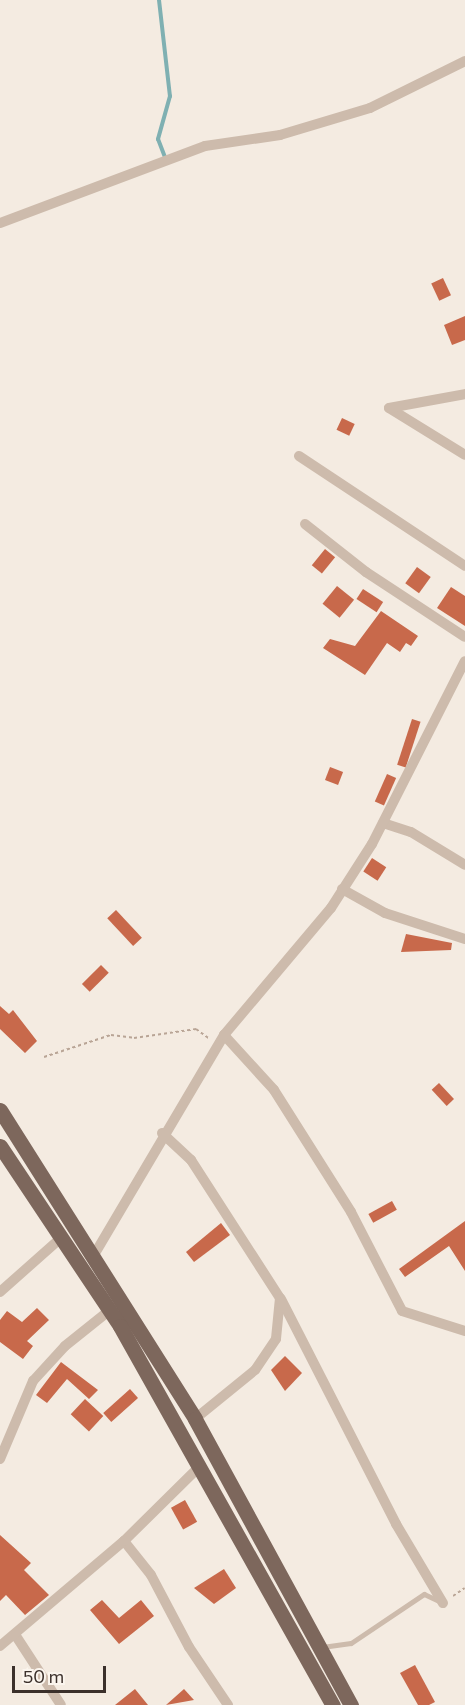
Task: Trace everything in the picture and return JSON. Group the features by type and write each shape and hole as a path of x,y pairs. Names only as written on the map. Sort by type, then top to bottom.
{"main road":[{"path":"0,1110 94,1255 195,1419 351,1705"},
{"path":"0,1146 63,1236 110,1310 201,1465 333,1705"}],"street":[{"path":"0,223 205,146 280,135 370,108 465,61"},
{"path":"465,394 389,408 465,455"},
{"path":"299,456 465,566"},
{"path":"304,524 366,572 465,638"},
{"path":"94,1255 162,1133 221,1039 342,889 383,823 465,662"},
{"path":"383,823 411,832 465,865"},
{"path":"342,889 385,913 465,939"},
{"path":"221,1039 274,1090 351,1212 402,1311 465,1331"},
{"path":"162,1133 191,1160 242,1232 280,1298 396,1524 443,1603"},
{"path":"0,1292 63,1236"},
{"path":"195,1419 255,1370 276,1339 280,1298"},
{"path":"0,1459 33,1381 65,1346 110,1310"},
{"path":"0,1646 16,1636 124,1541 201,1465"},
{"path":"124,1541 151,1575 189,1647 228,1705"},
{"path":"16,1636 61,1705"}],"lane":[{"path":"320,1647 351,1643 424,1594 443,1603"}],"path":[{"path":"44,1057 111,1035 134,1038 196,1029 221,1039"},
{"path":"443,1603 465,1588"}],"building":[{"path":"443,278 451,295 439,301 431,283"},
{"path":"465,316 465,340 452,345 444,325"},
{"path":"342,418 355,424 349,436 337,430"},
{"path":"325,549 335,557 322,574 312,565"},
{"path":"417,567 431,577 419,593 405,583"},
{"path":"337,586 354,600 340,618 323,604"},
{"path":"451,587 465,596 465,626 437,608"},
{"path":"363,589 383,602 377,612 356,599"},
{"path":"381,611 418,636 411,646 406,643 400,652 387,643 365,675 323,648 330,639 355,646"},
{"path":"412,719 421,722 406,767 397,765"},
{"path":"330,767 343,772 338,785 325,780"},
{"path":"387,774 396,778 384,805 375,801"},
{"path":"372,858 386,867 378,881 363,871"},
{"path":"116,910 142,938 133,946 107,918"},
{"path":"406,934 452,943 451,950 401,952"},
{"path":"101,965 109,973 90,992 82,984"},
{"path":"0,1006 9,1014 13,1010 37,1041 25,1053 0,1029"},
{"path":"439,1083 454,1099 447,1106 432,1090"},
{"path":"392,1201 397,1210 373,1223 368,1214"},
{"path":"465,1221 465,1271 449,1246 405,1277 399,1269"},
{"path":"221,1223 230,1235 194,1262 186,1252"},
{"path":"37,1308 49,1320 27,1341 33,1346 23,1359 0,1342 0,1320 7,1311 22,1322"},
{"path":"285,1356 302,1373 285,1391 271,1370"},
{"path":"61,1362 98,1390 89,1399 67,1379 47,1403 36,1395"},
{"path":"130,1389 138,1398 111,1422 103,1413"},
{"path":"85,1399 103,1416 89,1431 71,1414"},
{"path":"185,1500 197,1522 183,1530 171,1508"},
{"path":"0,1535 31,1563 24,1570 49,1595 25,1615 6,1595 0,1601"},
{"path":"224,1569 236,1588 214,1604 194,1588"},
{"path":"102,1600 119,1618 141,1600 154,1616 119,1644 90,1610"},
{"path":"415,1665 435,1702 429,1705 418,1705 400,1673"},
{"path":"135,1689 148,1705 115,1705"},
{"path":"184,1689 194,1700 166,1705"}],"waterway":[{"path":"159,0 170,96 158,139 166,160"}]}
